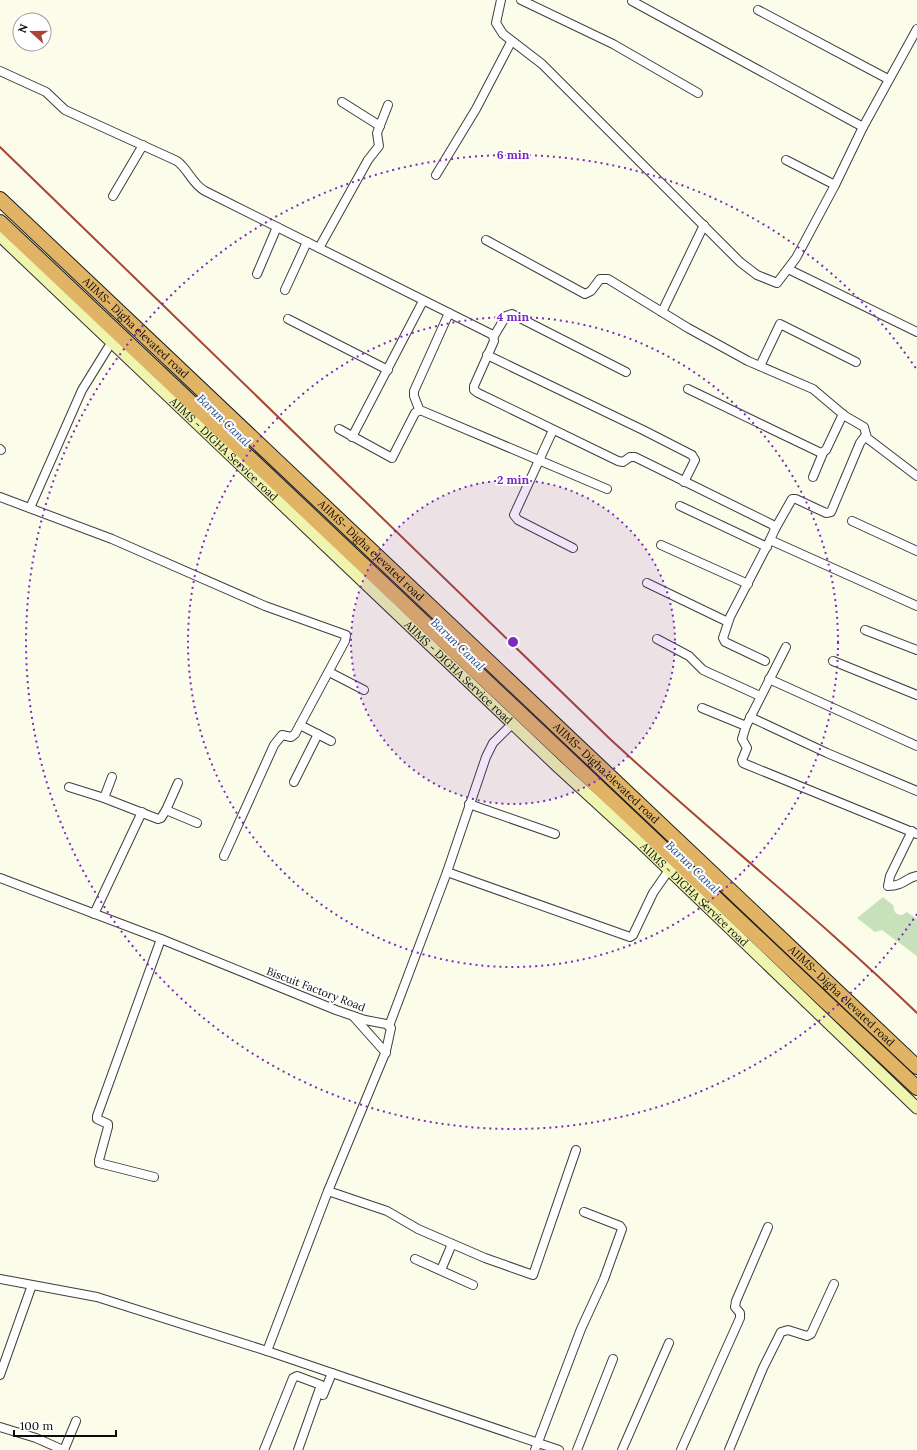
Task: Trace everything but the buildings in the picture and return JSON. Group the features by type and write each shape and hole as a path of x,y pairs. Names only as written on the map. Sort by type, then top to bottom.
{"highway":[{"name":"AIIMS- Digha elevated road","path":"0,199 917,1067"},
{"name":"AIIMS- Digha elevated road","path":"0,222 917,1088"}],"main road":[{"name":"AIIMS - DIGHA Service road","path":"0,236 512,724 669,870 917,1108"}],"street":[{"path":"501,0 496,18 496,24 511,42 538,60 740,262 757,275 777,283 796,258 835,185 888,79 917,29"},
{"path":"521,0 619,47 698,93"},
{"path":"632,0 863,127"},
{"path":"758,10 888,79"},
{"path":"436,176 476,109 511,42"},
{"path":"0,71 46,92 65,110 143,145 182,165 201,189 494,336"},
{"path":"342,102 380,126"},
{"path":"319,248 368,160 379,146 377,136 388,105"},
{"path":"113,196 143,145"},
{"path":"786,160 835,185"},
{"path":"662,312 704,225"},
{"path":"257,274 277,227"},
{"path":"486,240 585,294 589,293 598,280 603,278 760,366 808,386 820,394 843,414 864,427 866,435 917,476"},
{"path":"285,290 307,242"},
{"path":"788,269 917,332"},
{"path":"352,437 423,301"},
{"path":"418,410 414,391 449,313"},
{"path":"626,372 512,314 506,316 494,336 474,383 474,388 475,391 618,461 623,462 630,457 634,457 772,524 774,529"},
{"path":"288,318 388,370"},
{"path":"760,366 780,324 856,362"},
{"path":"30,508 82,390 111,343"},
{"path":"487,355 692,455 695,460 684,482"},
{"path":"688,389 771,431 823,453"},
{"path":"339,429 392,458 415,413 418,410"},
{"path":"418,410 607,489"},
{"path":"813,477 823,453 843,414"},
{"path":"553,430 540,461 515,510 515,517 573,548"},
{"path":"765,661 724,641 723,635 728,622 769,544 774,529 792,499 796,499 826,513 830,512 860,443 866,435"},
{"path":"0,497 112,539 265,606 346,635 345,641 329,672 293,736 282,735 279,737 253,788 224,856"},
{"path":"680,506 917,606"},
{"path":"852,521 917,551"},
{"path":"661,545 748,584"},
{"path":"647,583 728,622"},
{"path":"865,630 917,650"},
{"path":"657,639 689,656 703,670 760,696"},
{"path":"786,647 746,726 742,739 747,746 742,760 745,764 914,833 890,876 888,886 898,886 912,877 917,876"},
{"path":"833,661 917,695"},
{"path":"329,672 364,690"},
{"path":"769,679 917,746"},
{"path":"702,708 746,726"},
{"path":"750,717 827,753 917,791"},
{"path":"267,1351 328,1191 386,1053 390,1038 391,1028 389,1026 447,872 469,804 490,748 512,724"},
{"path":"300,725 331,741"},
{"path":"294,782 318,734"},
{"path":"104,798 112,777"},
{"path":"69,786 160,819 166,810 178,783"},
{"path":"469,804 555,834"},
{"path":"166,810 197,823"},
{"path":"94,914 142,812"},
{"path":"447,872 630,937 633,935 653,893 669,870"},
{"name":"Biscuit Factory Road","path":"0,878 161,939 353,1016 389,1026"},
{"path":"154,1177 99,1163 108,1124 97,1119 97,1116 161,939"},
{"path":"353,1016 386,1053"},
{"path":"328,1191 387,1211 412,1226 452,1244 533,1275 576,1150"},
{"path":"536,1446 583,1324 602,1283 622,1230 620,1226 584,1212"},
{"path":"681,1450 740,1318 740,1313 735,1304 768,1227"},
{"path":"441,1270 452,1244"},
{"path":"415,1258 473,1285"},
{"path":"0,1278 97,1297 312,1366 536,1446 559,1450"},
{"path":"729,1450 763,1368 781,1332 788,1330 807,1336 811,1334 834,1284"},
{"path":"0,1374 32,1285"},
{"path":"622,1450 670,1343"},
{"path":"578,1450 613,1359"},
{"path":"307,1379 312,1366"},
{"path":"301,1450 332,1373"},
{"path":"264,1450 293,1378 297,1376 319,1384 321,1388 298,1450"},
{"path":"0,1427 36,1438 61,1450 76,1421"}],"green space":[{"path":"883,897 894,906 895,911 900,915 907,912 917,919 917,956 882,930 875,932 857,918"}],"waterway":[{"name":"Barun Canal","path":"169,368 731,903"}],"railway":[{"path":"0,147 609,738 803,909 917,1013"}]}
